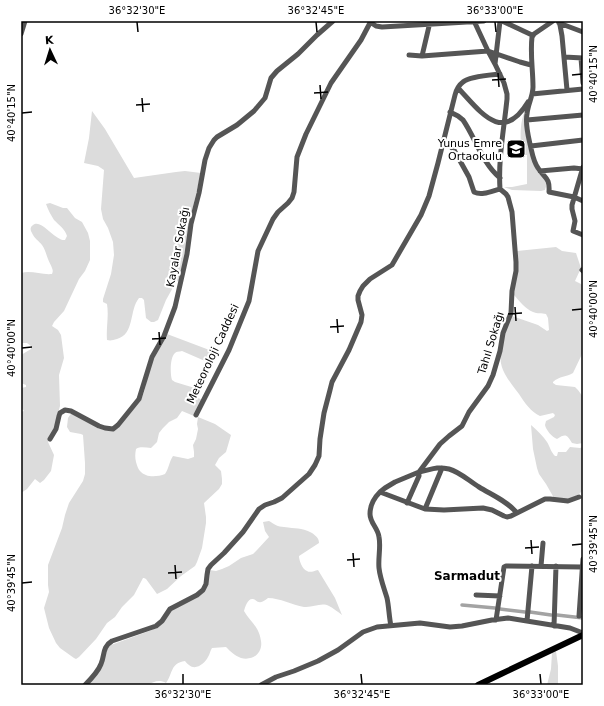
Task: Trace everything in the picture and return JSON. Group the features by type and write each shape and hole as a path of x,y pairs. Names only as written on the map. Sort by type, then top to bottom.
{"main road":[{"path":"478,685 583,634"}],"street":[{"path":"21,34 25,21"},
{"name":"Kayalar Sokağı","path":"50,439 56,429 60,413 65,410 71,411 98,426 113,429 139,399 152,357 164,336 175,307 187,254 191,224 209,148 217,137 237,125 254,111 265,98 271,78 277,71 298,54 333,21"},
{"path":"371,21 376,26 382,27 484,21"},
{"name":"Meteoroloji Caddesi","path":"196,415 229,350 249,301 260,245 276,215 292,198 294,192 297,156 306,134 331,83 361,40 371,21"},
{"path":"443,143 449,145 454,150 469,177 474,192 482,194 500,189 501,147 507,94 496,64 488,51 474,21"},
{"path":"496,64 501,21 532,36"},
{"path":"532,36 557,22"},
{"path":"557,22 583,32"},
{"path":"557,22 562,36 567,90"},
{"path":"422,56 430,23"},
{"path":"532,36 531,65 533,85 526,114 530,146 535,163 548,180 549,192 574,197 583,201"},
{"path":"409,55 422,56 488,51 531,65"},
{"path":"564,57 582,58 583,83"},
{"path":"85,685 95,675 102,664 104,651 107,644 156,626 162,621 170,609 201,593 205,587 208,569 243,532 259,508 282,498 312,471 319,456 324,413 332,382 349,350 361,322 362,315 358,300 360,291 370,279 392,265 416,224 429,196 454,95 458,88 466,80 472,78 500,74"},
{"path":"458,88 488,118 494,122 505,122 512,120 524,108 532,94"},
{"path":"532,94 583,89"},
{"path":"450,112 463,120 486,163 500,178"},
{"path":"527,120 583,115"},
{"path":"530,146 583,140"},
{"path":"540,171 574,168 583,169 574,197 572,210 575,219 573,231 583,235"},
{"name":"Tahıl Sokağı","path":"419,472 440,444 462,426 469,412 488,386 496,368 503,333 511,313 512,291 516,268 512,212 508,197 500,189"},
{"path":"390,626 387,597 378,566 380,537 377,528 370,517 372,502 380,492 395,482 419,472 433,468 442,468 452,470 460,474 506,503 517,513"},
{"path":"425,509 442,468"},
{"path":"407,503 419,476 419,472"},
{"path":"380,492 425,509 444,510 483,508 492,510 507,517 545,499 568,501 579,497"},
{"path":"541,566 543,543"},
{"path":"579,616 583,559"},
{"path":"527,621 532,566"},
{"path":"554,626 556,566"},
{"path":"496,620 504,567 582,567"},
{"path":"476,595 500,596"},
{"path":"261,685 276,677 318,661 360,635 377,627 420,623 462,626 508,618 570,628 583,634"}],"shaded area":[{"path":"529,104 526,111 530,151 547,183 545,190 541,191 512,190 504,187 527,184 527,155 521,155 521,135 523,116"},
{"path":"92,111 105,129 134,178 185,171 201,173 191,215 180,280 176,282 166,300 158,320 151,322 146,318 144,300 139,298 127,332 117,339 111,340 107,340 108,308 107,304 103,302 103,299 111,274 114,255 113,242 103,219 101,209 104,170 98,166 84,163"},
{"path":"50,203 67,208 75,218 82,222 88,233 90,241 90,260 64,311 52,326 58,330 61,335 64,358 59,375 60,406 54,429 48,442 54,455 51,471 40,483 35,479 27,489 21,493 21,412 24,411 21,407 21,388 26,387 26,385 21,383 21,355 31,349 31,346 27,343 21,343 21,273 29,272 52,274 53,271 44,248 31,232 31,227 36,224 44,227 57,237 65,240 67,236 66,234 62,227 54,220 46,204"},
{"path":"556,247 562,251 576,253 581,268 575,281 583,285 583,352 573,373 553,382 556,385 575,387 583,397 583,443 577,444 572,443 566,436 562,436 557,439 551,435 545,425 546,421 555,415 553,413 540,416 525,403 503,370 500,357 502,343 512,316 538,325 547,331 549,330 548,318 546,314 530,311 514,295 517,251"},
{"path":"167,334 212,351 212,364 182,351 173,355 171,366 172,380 198,389 195,396 202,400 194,416 182,411 177,418 169,422 159,433 157,442 151,448 142,447 136,449 136,462 140,471 145,475 159,476 165,474 173,456 188,459 194,457 193,445 198,429 198,417 215,424 231,435 226,452 219,458 215,465 221,471 222,484 219,489 204,503 206,523 202,548 195,566 167,589 157,594 146,579 143,578 134,595 122,607 115,617 107,623 96,639 76,659 60,648 56,643 49,628 44,608 49,592 48,565 62,528 69,503 83,481 85,474 83,435 70,432 67,427 68,418 72,412 109,430 140,401 144,392 150,365"},
{"path":"531,425 540,433 555,456 557,456 558,452 566,452 570,447 583,447 583,490 578,495 569,500 554,498 539,474 537,468 533,449"},
{"path":"269,521 276,525 304,530 317,537 319,543 299,556 300,562 308,572 318,570 335,598 342,615 326,605 304,607 272,598 268,598 260,602 251,599 247,603 244,611 256,628 261,641 259,652 253,657 245,659 241,658 226,647 212,648 207,659 200,666 192,667 185,661 174,666 166,683 159,681 147,685 88,685 107,649 111,645 152,630 169,612 202,594 204,592 209,570 216,571 222,569 241,558 253,554 269,537 265,531 263,522"},
{"path":"556,651 558,685 547,685 551,669 552,653"}],"waterway":[{"path":"462,605 495,608"},
{"path":"500,609 525,612"},
{"path":"530,612 551,615"},
{"path":"557,615 583,618"}],"place":[{"name":"Yunus Emre Ortaokulu","path":"516,149"}],"district":[{"name":"Sarmadut","path":"467,576"}]}
